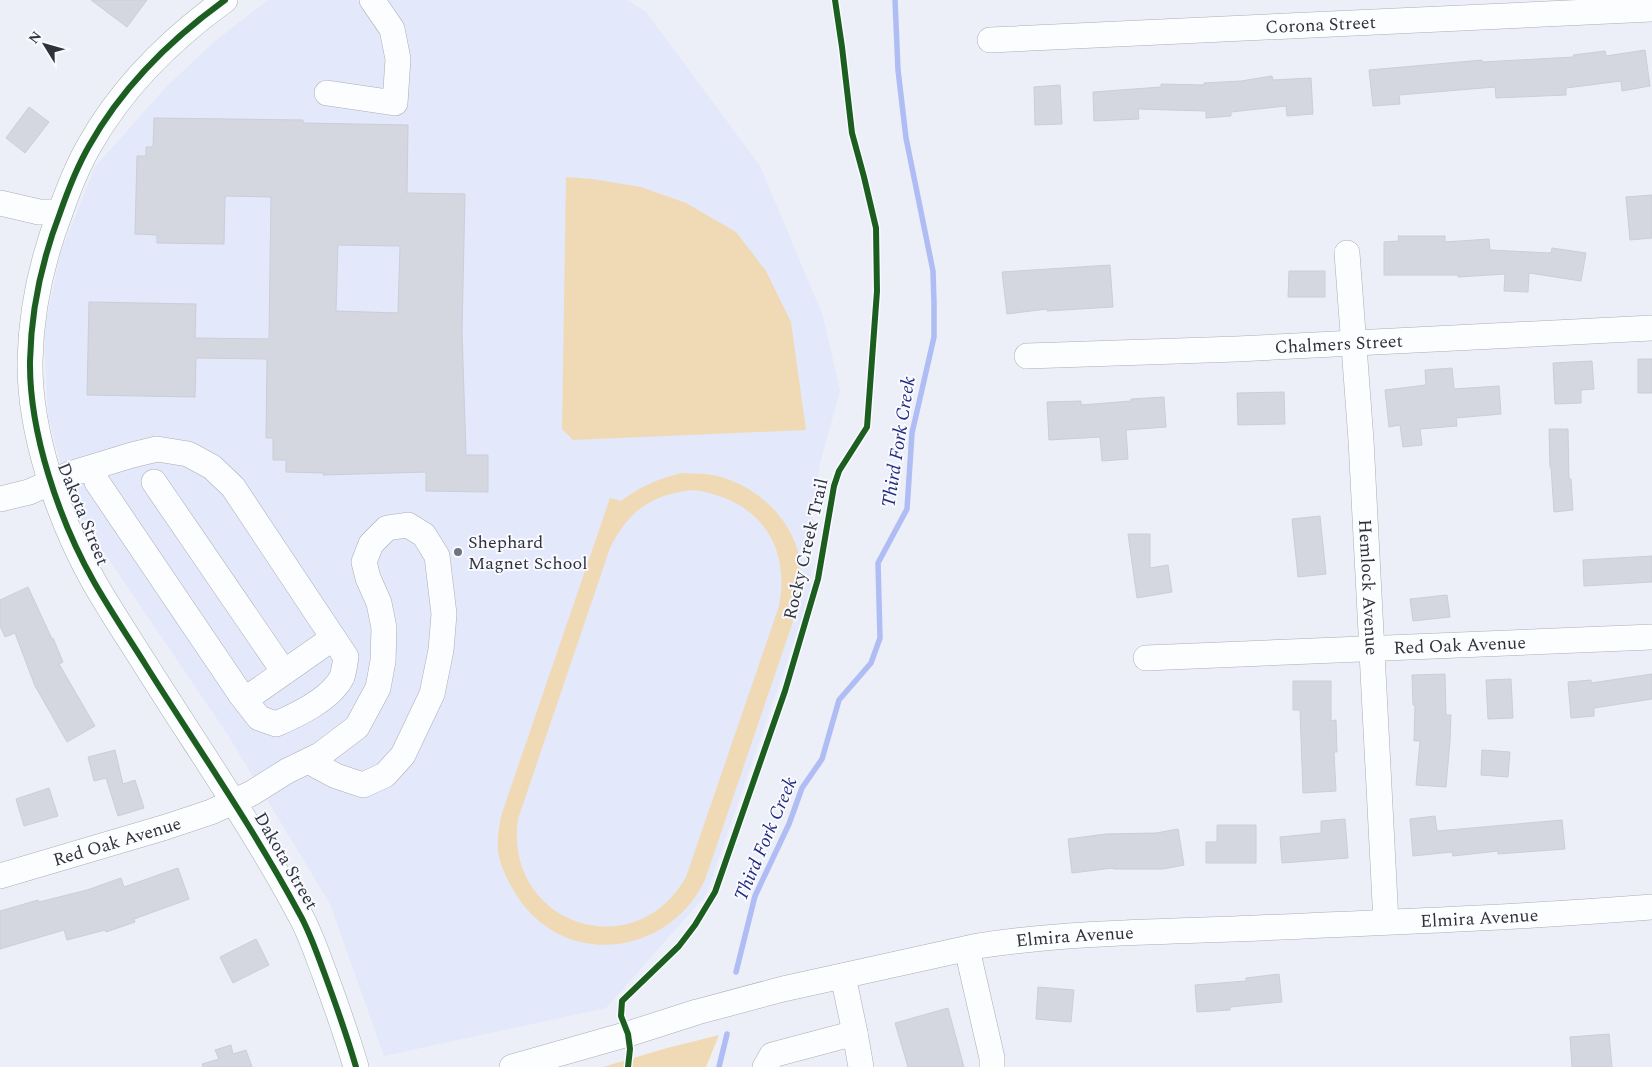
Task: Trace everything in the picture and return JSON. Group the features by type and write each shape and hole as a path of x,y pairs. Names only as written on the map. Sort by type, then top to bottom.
{"street":[{"name":"Dakota Street","path":"224,0 159,55 124,93 88,148 60,212 48,245 40,279 32,327 30,363 33,408 51,483 75,544 93,581 234,802 300,915 344,1026 356,1067"},
{"path":"327,93 395,103 398,59 392,29 372,0"},
{"name":"Corona Street","path":"990,40 1652,8"},
{"path":"0,202 40,212 60,212"},
{"name":"Hemlock Avenue","path":"1347,253 1360,440 1386,922"},
{"name":"Chalmers Street","path":"1027,356 1354,343 1652,328"},
{"path":"0,499 30,492 70,474 157,449 188,454 212,467 233,487 346,658 342,676 333,690 299,714 276,724 259,718 97,482 93,468"},
{"path":"154,482 284,672"},
{"name":"Red Oak Avenue","path":"0,876 211,812 234,802 308,761 320,755 356,728 378,688 384,628 379,603 368,578 364,562 370,544 387,528 408,525 424,535 437,556 444,614 441,650 432,694 403,755 385,775 363,785 336,776 308,761"},
{"name":"Red Oak Avenue","path":"1146,658 1652,637"},
{"path":"242,695 253,694 332,638"},
{"name":"Elmira Avenue","path":"512,1067 697,1012 783,989 1003,942 1081,935 1386,922 1652,907"},
{"path":"967,949 992,1058 992,1067"},
{"path":"843,976 861,1067"},
{"path":"765,1067 772,1055 855,1033"}],"shaded area":[{"name":"Shephard Magnet School","path":"268,0 627,0 646,12 760,166 823,316 840,391 820,463 813,510 810,595 706,895 606,1008 384,1056 330,904 228,735 72,505 48,416 44,331 61,252 95,167 166,87 215,41"},
{"path":"566,177 641,187 686,203 736,232 766,271 791,322 806,430 573,440 562,429"},
{"path":"682,473 704,474 730,480 755,493 776,512 792,535 799,554 800,601 705,880 689,906 667,925 642,938 616,944 588,943 562,935 537,920 517,896 505,874 499,857 498,832 502,813 610,498 621,501 642,487","holes":["694,490 716,495 736,503 752,514 765,528 774,544 780,563 779,606 686,877 663,905 636,921 606,926 577,921 551,907 531,885 519,855 518,819 610,548 617,535 625,523 643,506 666,495"]},
{"path":"719,1035 706,1067 603,1067 667,1048"}],"building":[{"path":"91,0 147,0 127,27"},
{"path":"1645,50 1650,86 1622,91 1621,81 1566,88 1566,95 1496,98 1495,87 1399,95 1400,104 1373,106 1369,70 1482,60 1482,62 1574,57 1573,55 1605,51 1606,56"},
{"path":"1272,76 1273,80 1311,78 1313,114 1287,116 1286,106 1231,112 1231,116 1206,118 1206,111 1138,109 1139,119 1094,121 1093,92 1161,87 1161,84 1204,85 1204,83 1241,81"},
{"path":"1060,85 1062,124 1035,125 1034,87"},
{"path":"29,107 49,122 25,153 6,138"},
{"path":"154,118 303,120 303,123 408,125 407,193 465,194 462,332 466,455 488,455 488,492 426,491 426,472 323,475 324,473 286,472 286,460 273,460 273,438 266,438 267,359 196,358 195,397 87,395 89,302 196,304 195,338 269,339 271,197 225,196 224,244 157,243 157,235 135,234 137,156 146,156 146,147 153,147","holes":["338,245 400,246 398,313 336,311"]},
{"path":"1652,195 1652,238 1630,240 1626,197"},
{"path":"1398,236 1445,236 1445,242 1489,239 1490,250 1551,253 1552,248 1586,253 1581,281 1529,273 1528,292 1504,291 1505,274 1458,277 1458,275 1384,275 1384,242 1399,241"},
{"path":"1110,265 1113,307 1047,311 1047,309 1007,314 1002,272"},
{"path":"1289,271 1325,271 1325,297 1288,297"},
{"path":"1638,359 1652,359 1652,393 1638,393"},
{"path":"1592,361 1594,389 1581,390 1581,403 1555,404 1553,363"},
{"path":"1452,368 1454,389 1499,386 1501,414 1456,418 1457,426 1420,429 1422,445 1403,447 1400,425 1389,427 1385,390 1426,385 1425,370"},
{"path":"1284,392 1285,424 1238,425 1237,393"},
{"path":"1164,397 1166,427 1126,430 1128,459 1102,461 1100,437 1049,440 1047,402 1081,401 1081,405"},
{"path":"1549,429 1568,429 1569,479 1571,479 1573,510 1554,512"},
{"path":"1320,516 1326,574 1298,577 1292,519"},
{"path":"1128,534 1150,534 1150,568 1168,565 1172,592 1137,598"},
{"path":"1652,556 1652,582 1584,586 1583,560"},
{"path":"28,587 63,662 59,664 95,726 67,742 35,686 15,633 5,637 0,626 0,600"},
{"path":"1447,595 1450,617 1413,621 1410,599"},
{"path":"1445,674 1446,715 1451,715 1446,787 1416,785 1420,741 1414,741 1415,705 1413,705 1412,675"},
{"path":"1652,674 1652,699 1594,708 1594,716 1571,718 1568,682 1591,680 1591,683"},
{"path":"1511,679 1513,718 1488,719 1486,680"},
{"path":"1293,681 1331,681 1331,721 1336,720 1337,752 1334,752 1336,791 1303,793 1300,710 1293,710"},
{"path":"115,750 123,784 135,780 144,808 118,816 106,778 94,781 88,757"},
{"path":"1482,750 1510,752 1508,777 1481,775"},
{"path":"49,788 58,816 24,826 16,799"},
{"path":"1435,816 1437,831 1562,820 1565,849 1498,854 1498,851 1453,856 1452,852 1413,856 1410,819"},
{"path":"1345,819 1348,858 1282,863 1280,837 1321,833 1321,821"},
{"path":"1217,825 1256,825 1256,863 1206,863 1206,842 1217,842"},
{"path":"1178,829 1184,865 1163,869 1113,868 1072,873 1068,839 1106,834 1156,833"},
{"path":"178,868 189,899 134,919 135,922 106,932 105,930 67,940 64,930 0,949 0,911 38,900 39,902 87,890 121,878 124,887"},
{"path":"256,939 269,965 233,983 220,957"},
{"path":"1279,974 1282,1002 1230,1007 1230,1010 1197,1012 1195,985 1246,981 1246,978"},
{"path":"1038,987 1074,990 1071,1022 1036,1019"},
{"path":"948,1008 964,1067 908,1067 895,1023"},
{"path":"1609,1034 1612,1067 1572,1067 1570,1037"},
{"path":"231,1045 233,1054 246,1050 252,1067 203,1067 202,1064 219,1059 215,1050"}],"waterway":[{"name":"Third Fork Creek","path":"736,972 755,896 789,824 802,788 822,759 839,700 871,663 880,638 878,563 907,509 912,433 934,337 934,303 933,271 906,138 898,70 895,0"},
{"name":"Third Fork Creek","path":"719,1067 727,1034"}],"cycle path":[{"path":"225,0 167,48 132,84 102,124 89,146 70,187 43,267 35,305 31,342 31,388 35,417 49,475 58,504 81,558 113,613 263,849 303,920 329,986 356,1067"},
{"name":"Rocky Creek Trail","path":"628,1067 630,1049 628,1034 621,1016 622,1001 679,946 695,925 715,892 785,691 818,579 834,486 839,471 867,427 877,291 876,228 852,133 835,0"}],"place":[{"name":"Shephard Magnet School","path":"458,552"}]}
